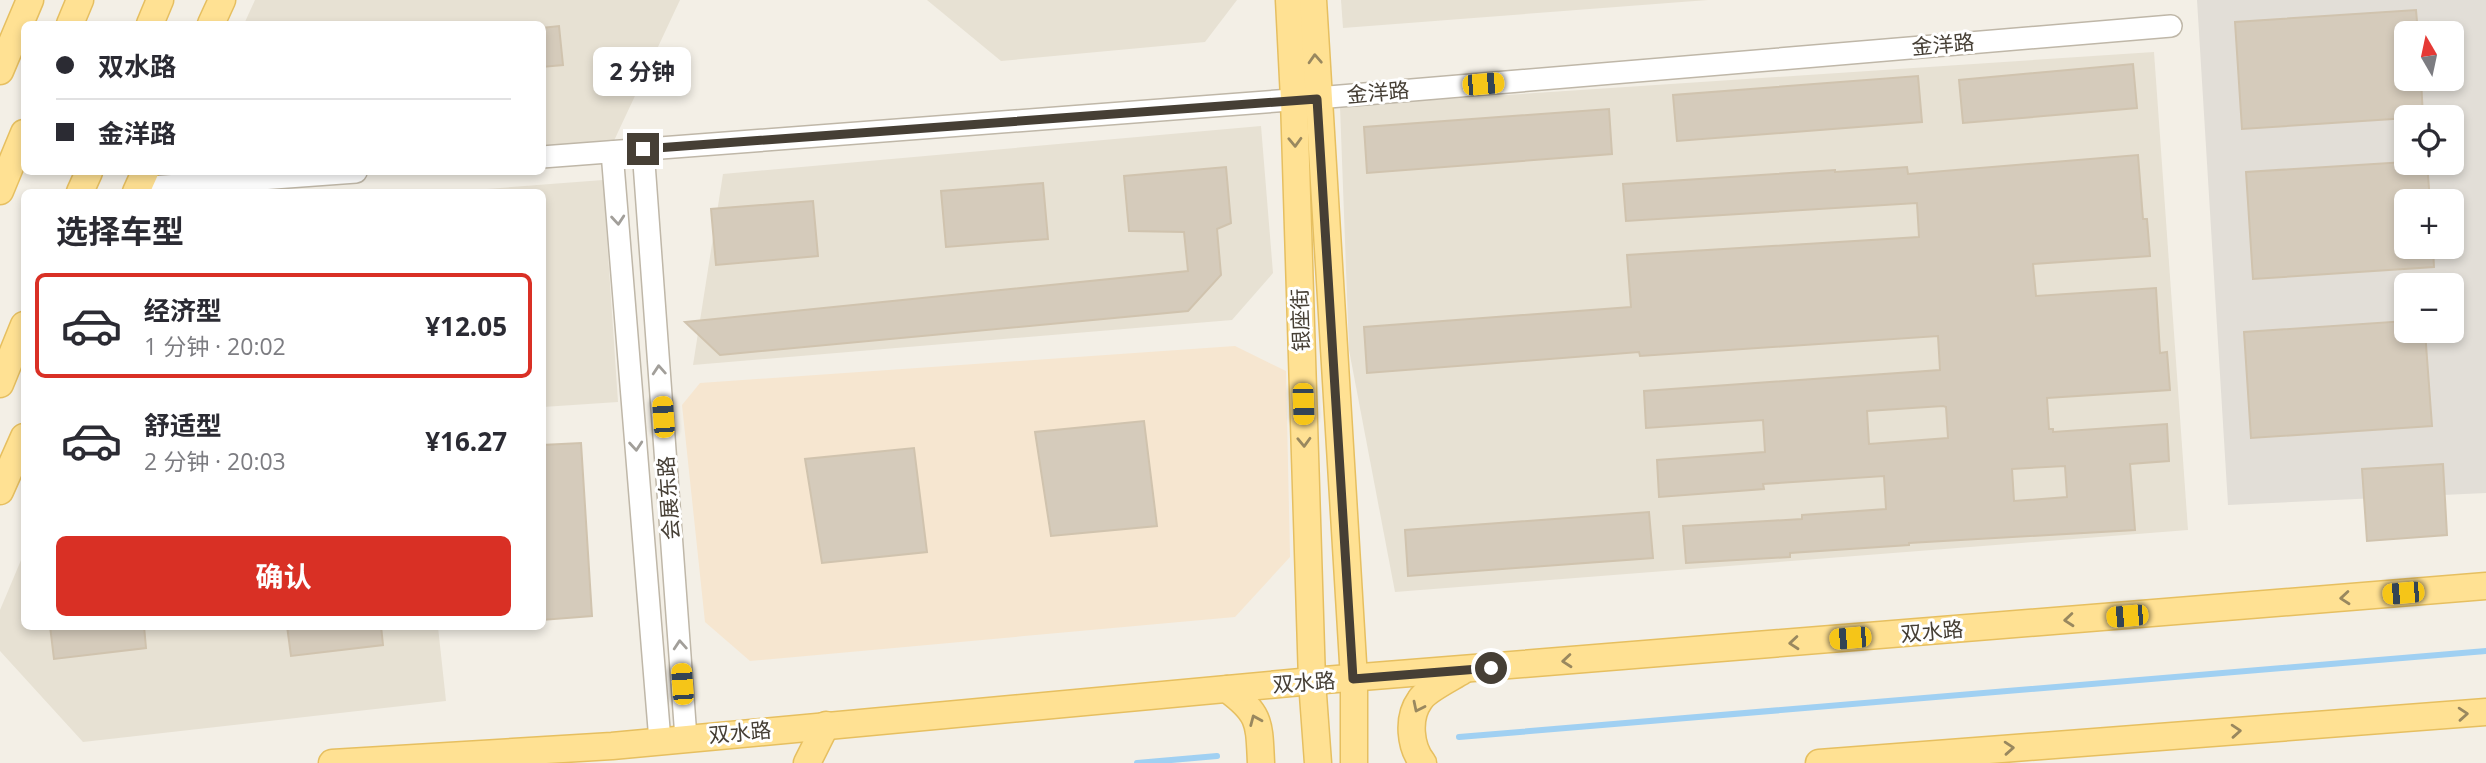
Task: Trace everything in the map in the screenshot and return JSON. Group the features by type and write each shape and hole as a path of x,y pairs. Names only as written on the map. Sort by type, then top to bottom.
{"main road":[{"path":"21,21 30,0"},
{"path":"71,21 80,0"},
{"path":"151,21 160,0"},
{"path":"212,21 222,0"},
{"name":"银座街","path":"1289,0 1306,99 1353,679 1354,763"},
{"name":"银座街","path":"1312,0 1306,99 1312,681 1318,763"},
{"path":"0,71 21,21"},
{"path":"0,191 21,140"},
{"path":"0,384 21,332"},
{"path":"0,491 21,444"},
{"name":"双水路","path":"332,763 612,746 661,752 687,750 826,725 1312,681 2486,586"},
{"path":"1423,763 1415,753 1411,721 1420,699 1463,670"},
{"path":"1227,689 1247,704 1259,724 1261,763"},
{"path":"1819,763 2486,712"},
{"path":"807,763 826,725"},
{"path":"612,746 642,759 644,763"}],"street":[{"name":"金洋路","path":"546,157 1306,99 2171,26"},
{"name":"会展东路","path":"643,149 687,750"},
{"name":"会展东路","path":"612,152 661,752"},
{"path":"140,184 302,175"}],"shaded area":[{"path":"255,0 680,0 611,147 546,152 546,21 245,21"},
{"path":"927,0 1237,0 1205,42 1001,61"},
{"path":"1341,0 1708,0 1343,28"},
{"path":"2197,0 2486,0 2486,493 2228,505"},
{"path":"2154,52 2188,530 1395,592 1349,350 1340,106"},
{"path":"1261,126 1273,273 1232,320 693,365 723,174"},
{"path":"603,180 618,402 546,407 546,189 486,189"},
{"path":"1235,346 1286,371 1290,557 1235,617 750,661 705,622 682,405 700,383"},
{"path":"21,560 21,630 438,630 446,701 83,742 0,651 0,610"}],"building":[{"path":"2416,10 2417,21 2394,21 2394,91 2422,91 2422,105 2394,105 2394,119 2242,129 2235,22"},
{"path":"559,26 563,65 546,67 546,28"},
{"path":"2133,64 2137,108 1963,123 1959,80"},
{"path":"1918,76 1922,122 1677,141 1673,95"},
{"path":"1609,109 1612,154 1367,173 1364,127"},
{"path":"2138,155 2143,219 2147,219 2150,256 2033,264 2036,296 2156,288 2160,353 2167,352 2170,390 2047,398 2049,429 2053,429 2053,432 2167,424 2169,461 2130,464 2135,530 1909,543 1790,553 1790,557 1686,563 1683,526 1802,519 1802,515 1886,509 1884,476 1763,484 1764,489 1659,497 1657,460 1765,452 1763,420 1646,428 1644,391 1940,370 1938,336 1640,356 1639,352 1367,373 1364,327 1631,307 1627,255 1919,237 1917,203 1626,221 1623,184 1907,167 1908,174","holes":["1946,407 1948,438 1869,444 1867,411","2065,466 2067,497 2014,501 2012,469"]},
{"path":"2394,163 2394,175 2428,175 2429,189 2394,189 2394,259 2434,259 2434,267 2253,279 2246,172"},
{"path":"1226,167 1231,223 1217,229 1221,275 1188,311 720,355 685,322 1188,271 1184,232 1129,231 1124,176"},
{"path":"1043,183 1048,239 946,247 941,191"},
{"path":"813,201 818,256 716,265 711,209"},
{"path":"2394,322 2394,343 2426,343 2432,426 2251,438 2244,332"},
{"path":"1144,421 1157,526 1051,536 1035,432"},
{"path":"581,443 592,616 546,620 546,445"},
{"path":"914,448 927,552 822,563 805,459"},
{"path":"2443,464 2447,535 2367,541 2362,469"},
{"path":"1649,512 1653,558 1408,576 1405,530"},
{"path":"50,630 144,630 146,648 54,659"},
{"path":"288,630 381,630 383,645 291,656"}],"waterway":[{"path":"1459,737 2486,651"},
{"path":"1137,763 1217,756"}],"route":[{"path":"643,149 1317,99 1353,679 1491,668"}]}
